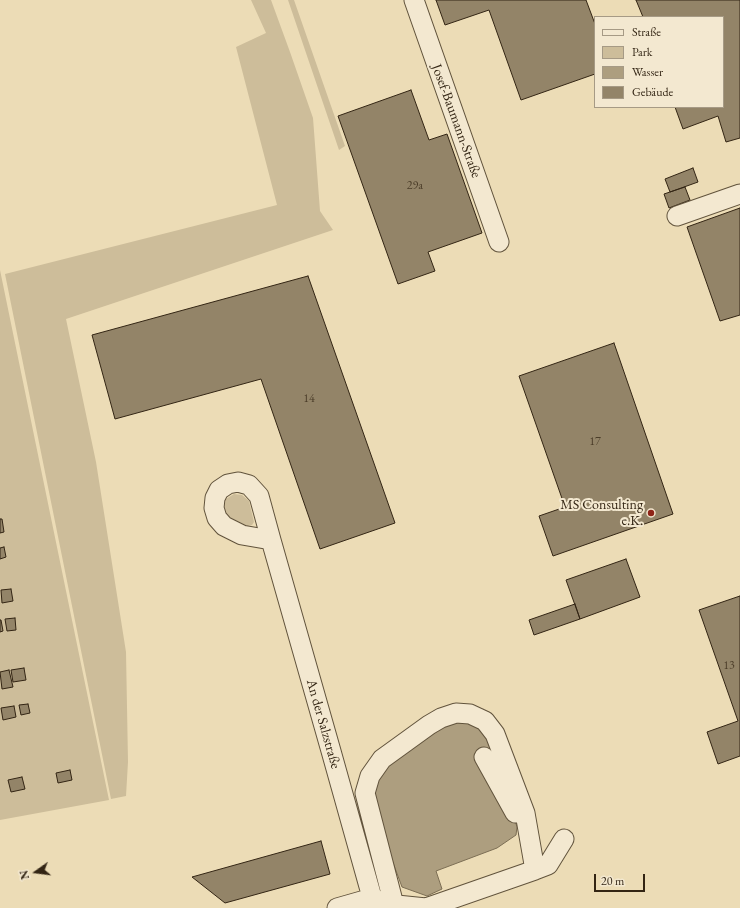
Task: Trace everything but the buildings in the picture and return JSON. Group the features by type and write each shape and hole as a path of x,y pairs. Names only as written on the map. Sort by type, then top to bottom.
{"street":[{"name":"Josef-Baumann-Straße","path":"414,0 499,242"},
{"path":"677,216 740,194"},
{"name":"An der Salzstraße","path":"271,540 373,903"},
{"path":"394,905 365,793 368,781 382,759 429,725 441,718 456,713 470,714 485,721 495,734 525,813 535,870"},
{"path":"484,757 517,816 528,828"},
{"path":"337,908 373,903 426,908 548,865 564,839"}],"green space":[{"path":"251,0 271,0 290,52 313,118 320,211 333,230 66,319 96,462 126,652 128,762 126,796 111,799 5,274 277,205 236,47 266,33"},
{"path":"288,0 294,0 345,146 339,150"},
{"path":"0,270 109,800 0,820"},
{"path":"234,494 242,495 249,501 254,522 252,525 244,526 226,515 224,511 224,504 226,499"}],"water":[{"path":"469,719 491,736 517,827 516,835 497,848 436,871 442,889 427,896 402,887 385,841 372,792 384,767 443,723"}],"place":[{"name":"MS Consulting e.K.","path":"651,513"}]}
